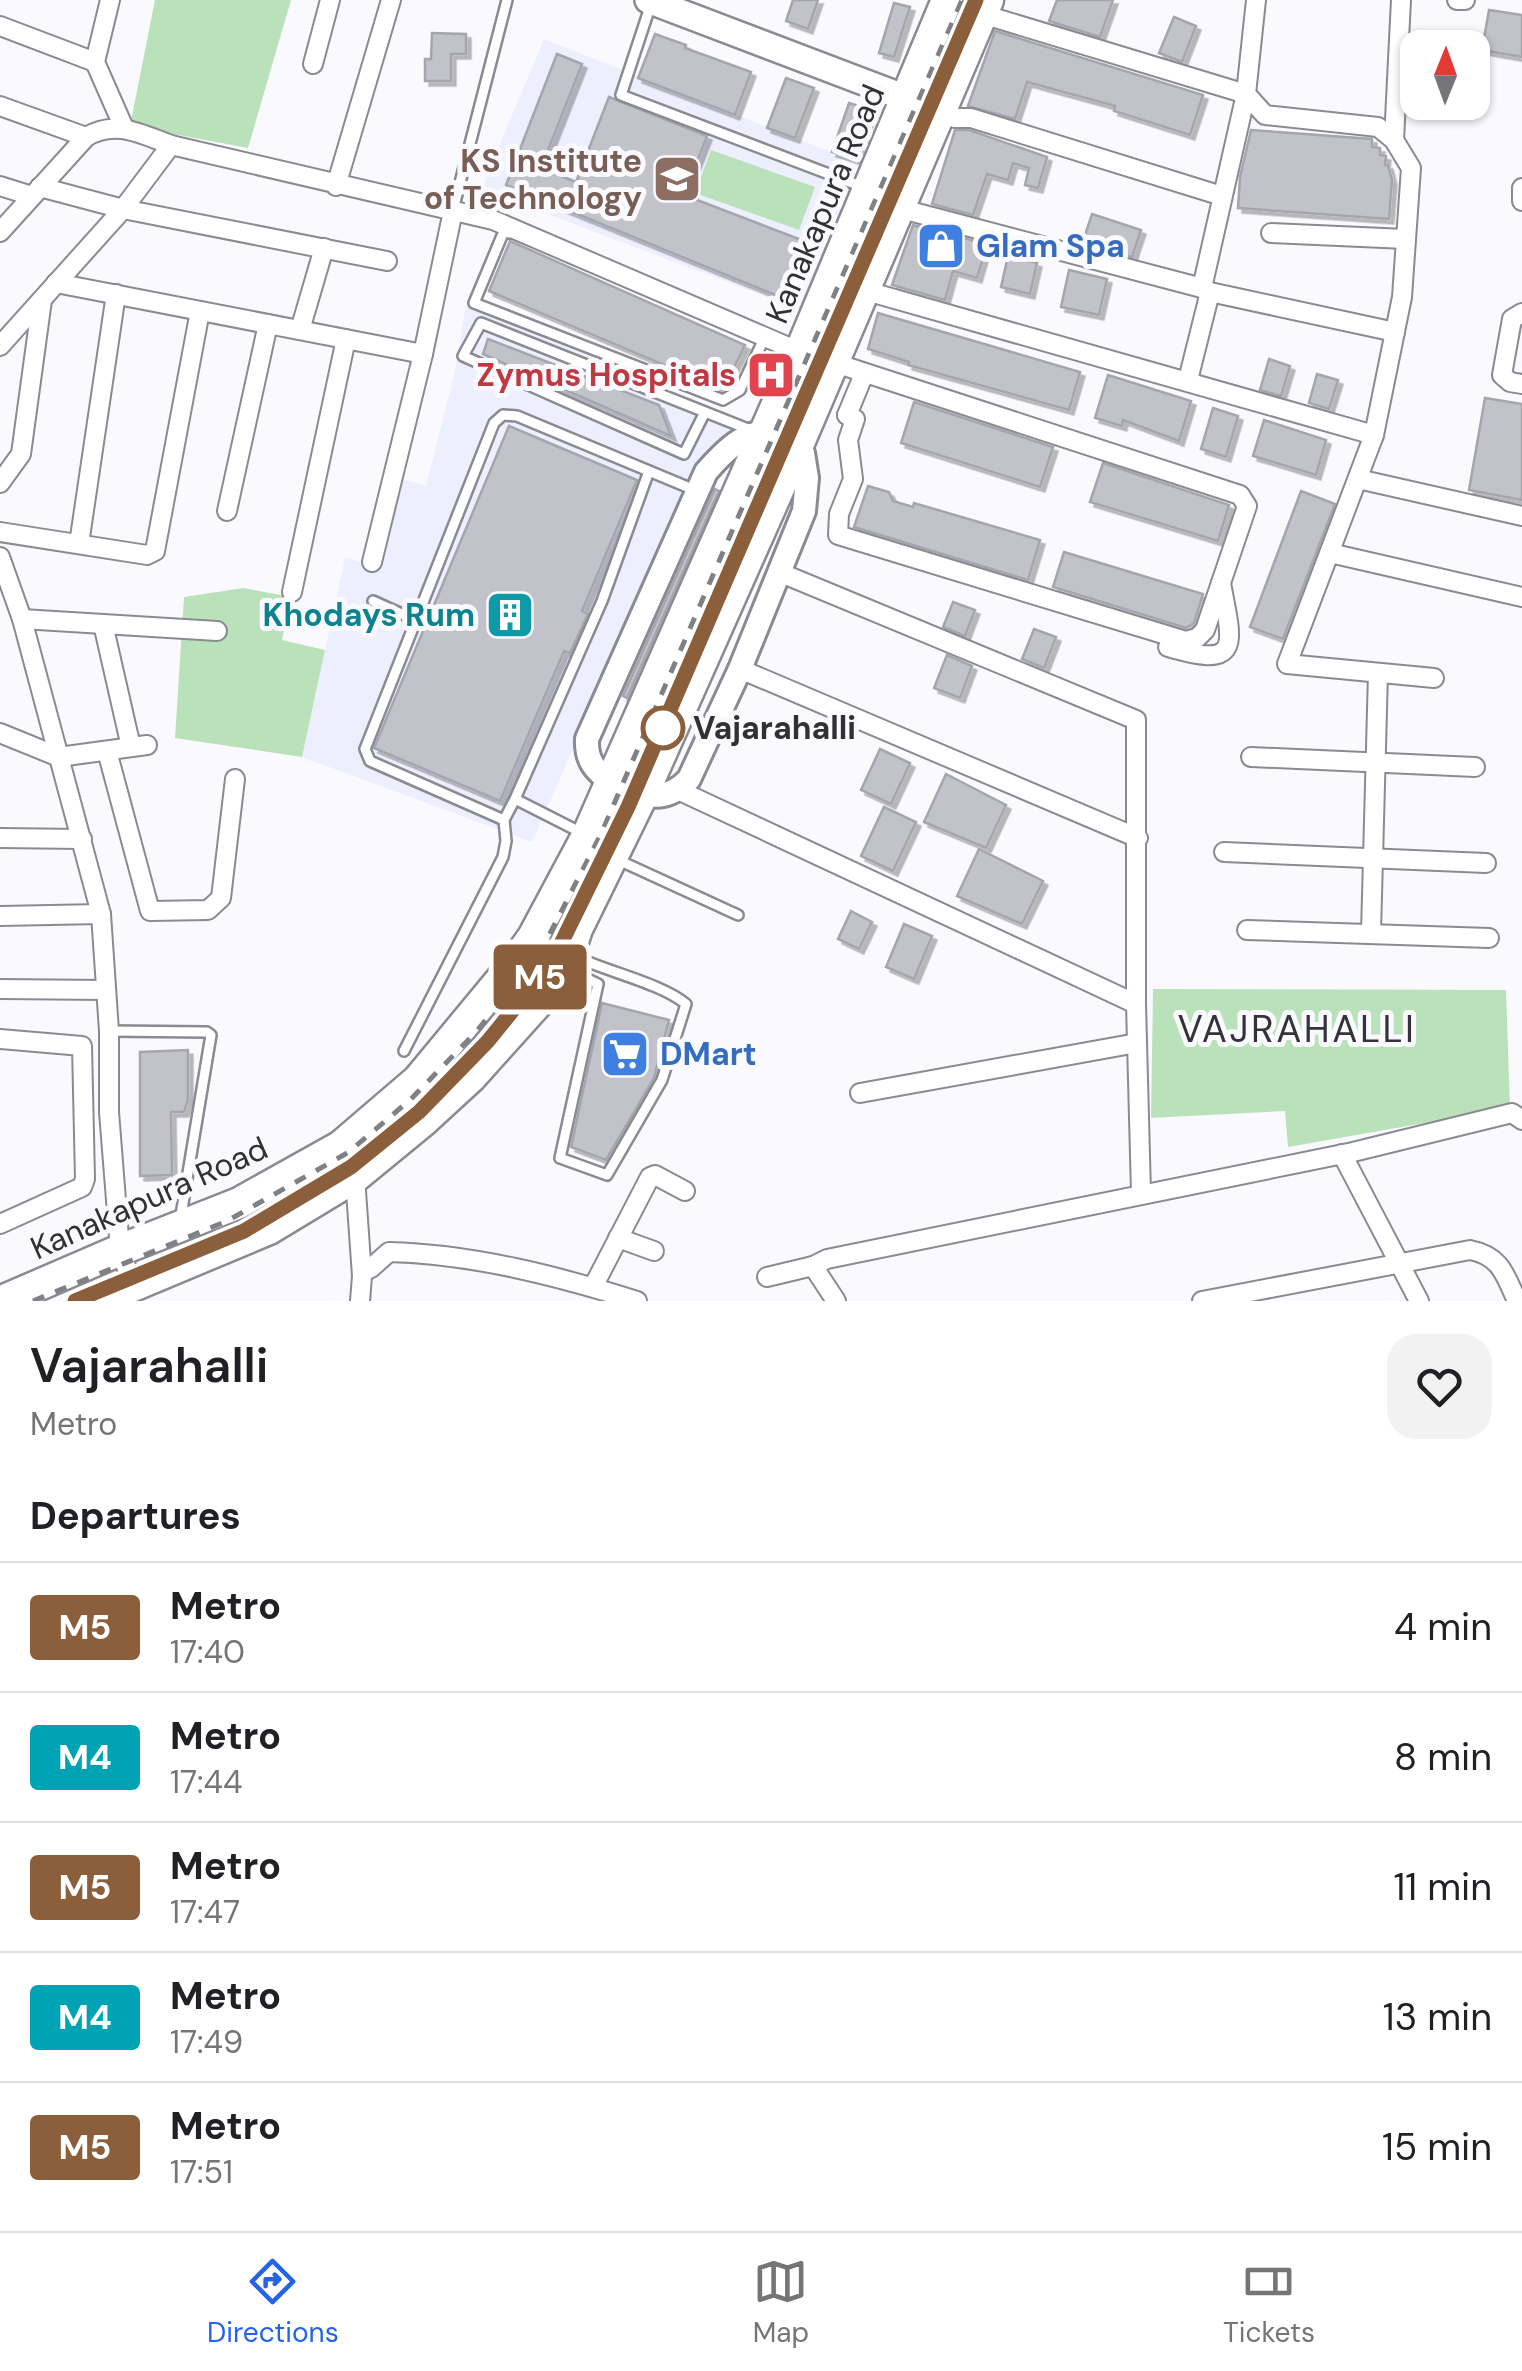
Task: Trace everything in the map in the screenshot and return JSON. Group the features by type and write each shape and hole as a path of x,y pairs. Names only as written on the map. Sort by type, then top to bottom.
{"highway":[{"name":"Kanakapura Road","path":"2,1301 240,1204 341,1146 418,1080 480,1009 534,937 587,836 759,432 798,356 948,0"},
{"path":"100,1300 269,1229 355,1176 471,1077 542,998 565,960 640,800 985,7"},
{"path":"608,787 640,800"}],"main road":[{"path":"674,0 942,105"},
{"path":"650,1 911,92"}],"street":[{"path":"110,0 94,62 124,128"},
{"path":"313,64 330,0"},
{"path":"336,186 391,0"},
{"path":"1188,380 1222,196 1246,94 1256,0"},
{"path":"1394,140 1401,0"},
{"path":"985,7 1246,94 1265,116 1378,126 1394,140 1411,168 1396,332 1374,435 1287,664 1434,678"},
{"path":"0,26 94,62"},
{"path":"942,105 958,104 970,118 1222,196"},
{"path":"0,106 86,137"},
{"path":"0,232 86,137 103,126 124,128 171,145 493,220 798,356"},
{"path":"0,346 122,208 171,145"},
{"path":"0,186 388,261"},
{"path":"1522,188 1522,201"},
{"path":"898,208 1206,290 1396,332"},
{"path":"372,562 452,211"},
{"path":"1271,233 1406,239"},
{"path":"300,330 324,248"},
{"path":"56,283 422,354"},
{"path":"863,290 1374,435"},
{"path":"80,544 116,294"},
{"path":"0,483 21,454 42,299"},
{"path":"0,532 147,555 155,551 200,311"},
{"path":"1522,313 1512,319 1502,375 1510,382 1522,384"},
{"path":"228,511 268,324"},
{"path":"292,592 346,339"},
{"path":"832,362 1240,495 1247,506 1204,630 1197,638 1186,641 838,535 839,514 853,479 848,440 855,419 847,415"},
{"path":"640,800 678,790 688,779 740,669 804,511 807,478 801,437 847,415 864,374"},
{"name":"Kanakapura Road","path":"608,787 586,755 587,739 706,472 724,452 759,432"},
{"path":"1358,479 1522,516"},
{"path":"1330,553 1522,597"},
{"path":"0,557 6,598 22,619 101,914 109,1032 109,1116 120,1250 133,1285"},
{"path":"781,573 1136,720 1136,1004 1141,1192"},
{"path":"1158,644 1205,658 1226,648 1230,634 1221,582"},
{"path":"1037,596 1049,611 1132,636"},
{"path":"22,619 217,632"},
{"path":"0,733 59,757 139,746 103,624"},
{"path":"740,669 1138,838"},
{"path":"1371,932 1378,673"},
{"path":"107,752 150,912 208,910 221,898 235,779"},
{"path":"1250,757 1475,767"},
{"path":"678,790 1136,1004"},
{"path":"0,838 82,839"},
{"path":"1224,852 1486,863"},
{"path":"0,916 101,914"},
{"path":"1247,930 1489,938"},
{"path":"0,989 106,990"},
{"path":"0,1039 82,1046 85,1118 82,1187 0,1224"},
{"path":"860,1093 1137,1043"},
{"path":"767,1277 826,1260 1141,1192 1342,1154 1512,1113 1522,1120"},
{"path":"85,1118 109,1116"},
{"path":"1342,1154 1419,1301"},
{"path":"593,1287 650,1177 655,1175 685,1191"},
{"path":"355,1176 362,1272 360,1301"},
{"path":"618,1238 654,1252"},
{"path":"1202,1301 1470,1250 1487,1253 1501,1267 1517,1301"},
{"path":"362,1272 382,1260 384,1254 398,1252 474,1260 637,1301"},
{"path":"812,1266 836,1301"}],"lane":[{"path":"452,211 507,0"},
{"path":"650,1 621,95 869,189"},
{"path":"762,344 740,390 724,400 474,302 504,231 762,344 798,356"},
{"path":"705,412 684,454 463,356 481,323 759,432"},
{"path":"504,820 366,756 366,741 494,422 502,414 518,416 698,491"},
{"path":"404,1051 503,857 504,820 602,601 649,471"},
{"path":"373,601 415,620"},
{"path":"516,799 587,836"},
{"path":"614,857 738,916"},
{"path":"565,960 676,995 686,1004 662,1080 608,1176 560,1158 598,984 565,960"},
{"path":"109,1032 211,1035 178,1228"}],"shaded area":[{"name":"KS Institute of Technology","path":"544,39 872,168 812,314 481,189"},
{"path":"466,305 738,418 733,435 710,446 691,481 532,842 302,757 345,558 376,565 399,478 426,486 454,376"}],"green space":[{"path":"155,0 291,0 248,148 130,126"},
{"path":"711,150 815,187 799,230 695,193"},
{"path":"243,588 291,597 282,640 325,650 302,757 175,738 184,597"},
{"path":"1153,989 1506,990 1510,1108 1288,1147 1285,1111 1151,1118"}],"building":[{"path":"793,0 818,0 808,29 786,21"},
{"path":"1057,0 1113,0 1100,37 1049,21"},
{"path":"894,3 910,7 894,57 879,53"},
{"path":"1489,10 1522,15 1522,57 1490,51 1490,30 1486,30"},
{"path":"1174,17 1196,26 1182,62 1159,53"},
{"path":"995,31 1203,95 1190,135 1114,111 1115,106 1027,82 1015,119 968,106"},
{"path":"432,33 466,34 466,54 451,54 451,81 425,81 425,59 431,59"},
{"path":"655,34 751,72 735,115 638,78"},
{"path":"557,54 582,64 541,168 576,182 609,97 707,136 684,195 812,244 790,301 506,185"},
{"path":"786,78 814,88 795,138 767,128"},
{"path":"849,103 872,110 855,159 832,152"},
{"path":"955,130 969,130 1047,157 1038,188 1025,185 1029,168 1013,163 1008,180 987,174 973,215 932,204"},
{"path":"1251,130 1372,139 1372,147 1380,148 1380,155 1386,156 1385,165 1392,180 1389,219 1238,208 1240,177"},
{"path":"1092,214 1141,230 1132,257 1082,244"},
{"path":"913,225 987,244 977,278 953,271 945,300 892,285"},
{"path":"510,241 745,345 723,390 489,291"},
{"path":"1008,256 1037,263 1030,294 1001,287"},
{"path":"1069,270 1107,279 1099,315 1061,307"},
{"path":"878,313 1080,372 1069,410 908,365 909,362 868,349"},
{"path":"488,339 659,405 671,436 483,354"},
{"path":"1269,359 1290,366 1281,396 1260,390"},
{"path":"1317,374 1338,380 1329,409 1309,403"},
{"path":"1108,375 1191,401 1179,441 1123,420 1122,426 1095,418"},
{"path":"1485,398 1522,404 1522,500 1469,490"},
{"path":"914,402 1053,447 1040,487 901,443"},
{"path":"1213,408 1238,416 1226,457 1201,449"},
{"path":"1264,420 1326,440 1316,475 1253,456"},
{"name":"Khodays Rum","path":"509,426 637,480 582,611 588,614 570,653 564,651 500,801 374,748"},
{"path":"1103,463 1229,505 1218,541 1090,502"},
{"path":"868,486 889,492 893,501 913,507 914,503 1040,540 1028,580 854,527"},
{"path":"715,489 719,491 627,698 623,696"},
{"path":"1301,491 1335,504 1283,639 1250,627"},
{"path":"1064,552 1203,594 1194,623 1186,628 1053,587"},
{"path":"953,602 975,610 965,636 943,627"},
{"path":"1034,629 1056,637 1044,668 1022,659"},
{"path":"947,655 972,666 960,698 934,688"},
{"path":"880,749 910,763 891,804 861,790"},
{"path":"946,774 1006,805 986,848 924,822"},
{"path":"884,807 916,822 893,871 861,856"},
{"path":"979,849 1043,881 1022,924 957,896"},
{"path":"851,911 872,922 859,949 838,939"},
{"path":"904,924 932,936 914,979 886,967"},
{"name":"DMart","path":"602,1003 669,1020 654,1078 606,1160 571,1147"},
{"path":"188,1050 188,1099 184,1112 171,1112 172,1175 140,1176 140,1052"}],"railway":[{"path":"33,1301 227,1221 349,1152 411,1099 476,1032 541,951 601,834 962,0"},
{"path":"657,742 805,402"},
{"path":"471,1058 552,962 572,923"},
{"path":"75,1301 243,1231 336,1176"}],"metro line":[{"name":"M5","path":"75,1301 244,1231 351,1167 419,1112 488,1041 552,962 614,839 713,615 976,0"}],"place":[{"name":"KS Institute of Technology","path":"677,179"},
{"name":"Glam Spa","path":"941,246"},
{"name":"Zymus Hospitals","path":"771,375"},
{"name":"Khodays Rum","path":"510,615"},
{"name":"Vajarahalli","path":"663,728"},
{"name":"DMart","path":"625,1054"}],"district":[{"name":"VAJRAHALLI","path":"1297,1029"}]}
